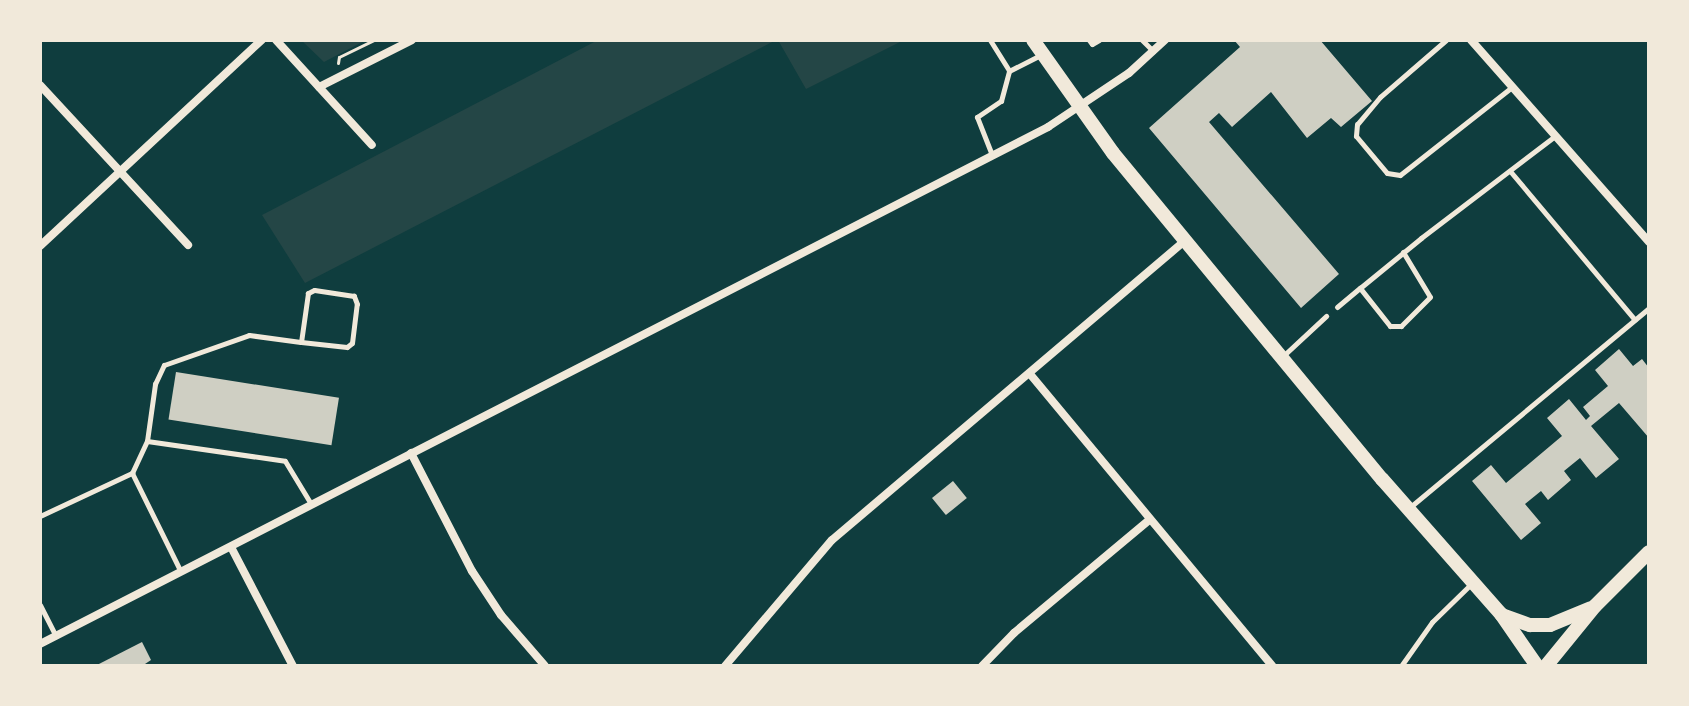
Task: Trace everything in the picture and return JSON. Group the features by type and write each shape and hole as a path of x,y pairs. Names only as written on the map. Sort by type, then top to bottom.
{"main road":[{"path":"1033,40 1080,108 1185,241 1408,508 1501,614 1537,666"},
{"path":"1546,666 1595,606 1649,552"},
{"path":"1501,614 1516,622 1550,625 1595,606"}],"street":[{"path":"40,246 262,40"},
{"path":"276,40 372,145"},
{"path":"319,87 412,40"},
{"path":"40,644 1080,108 1165,40"},
{"path":"1471,40 1649,242"},
{"path":"40,85 188,245"},
{"path":"725,666 832,540 1185,241"},
{"path":"1030,374 1272,666"},
{"path":"411,453 472,571 501,615 545,666"},
{"path":"982,666 1014,633 1149,520"},
{"path":"231,547 293,666"}],"lane":[{"path":"990,40 1009,71 1001,101 977,117 992,155"},
{"path":"1089,40 1092,44 1099,40"},
{"path":"1142,40 1153,51"},
{"path":"1446,40 1380,97 1357,124 1356,136 1387,173 1400,175 1512,87"},
{"path":"1009,71 1042,54"},
{"path":"1337,307 1403,252 1555,136"},
{"path":"1510,171 1635,320"},
{"path":"1360,288 1390,326 1401,326 1430,297 1403,252"},
{"path":"40,516 132,473 147,441 155,384 164,365 249,335 301,342 347,347 352,343 357,304 354,296 314,290 308,293 301,342"},
{"path":"1408,508 1649,308"},
{"path":"1282,357 1326,316"},
{"path":"147,441 285,461 311,505"},
{"path":"132,473 181,572"},
{"path":"1401,666 1432,622 1474,582"},
{"path":"40,605 56,636"}],"path":[{"path":"338,68 339,57 374,40"}],"shaded area":[{"path":"301,40 366,40 324,62"},
{"path":"598,40 776,40 305,283 262,215"},
{"path":"778,40 904,40 806,89"}],"building":[{"path":"1234,40 1320,40 1372,101 1341,127 1331,118 1307,138 1271,92 1232,127 1219,113 1209,122 1339,274 1301,308 1149,128 1240,47"},
{"path":"1619,349 1633,366 1642,359 1649,368 1649,438 1619,403 1591,426 1619,459 1596,478 1580,458 1564,471 1571,480 1548,500 1541,491 1525,504 1541,523 1521,540 1472,481 1491,465 1506,483 1562,436 1547,418 1569,399 1586,420 1590,416 1583,407 1608,386 1595,370"},
{"path":"176,372 339,398 331,445 168,419"},
{"path":"953,481 967,498 946,515 932,498"},
{"path":"142,642 151,660 142,666 95,666"}]}
